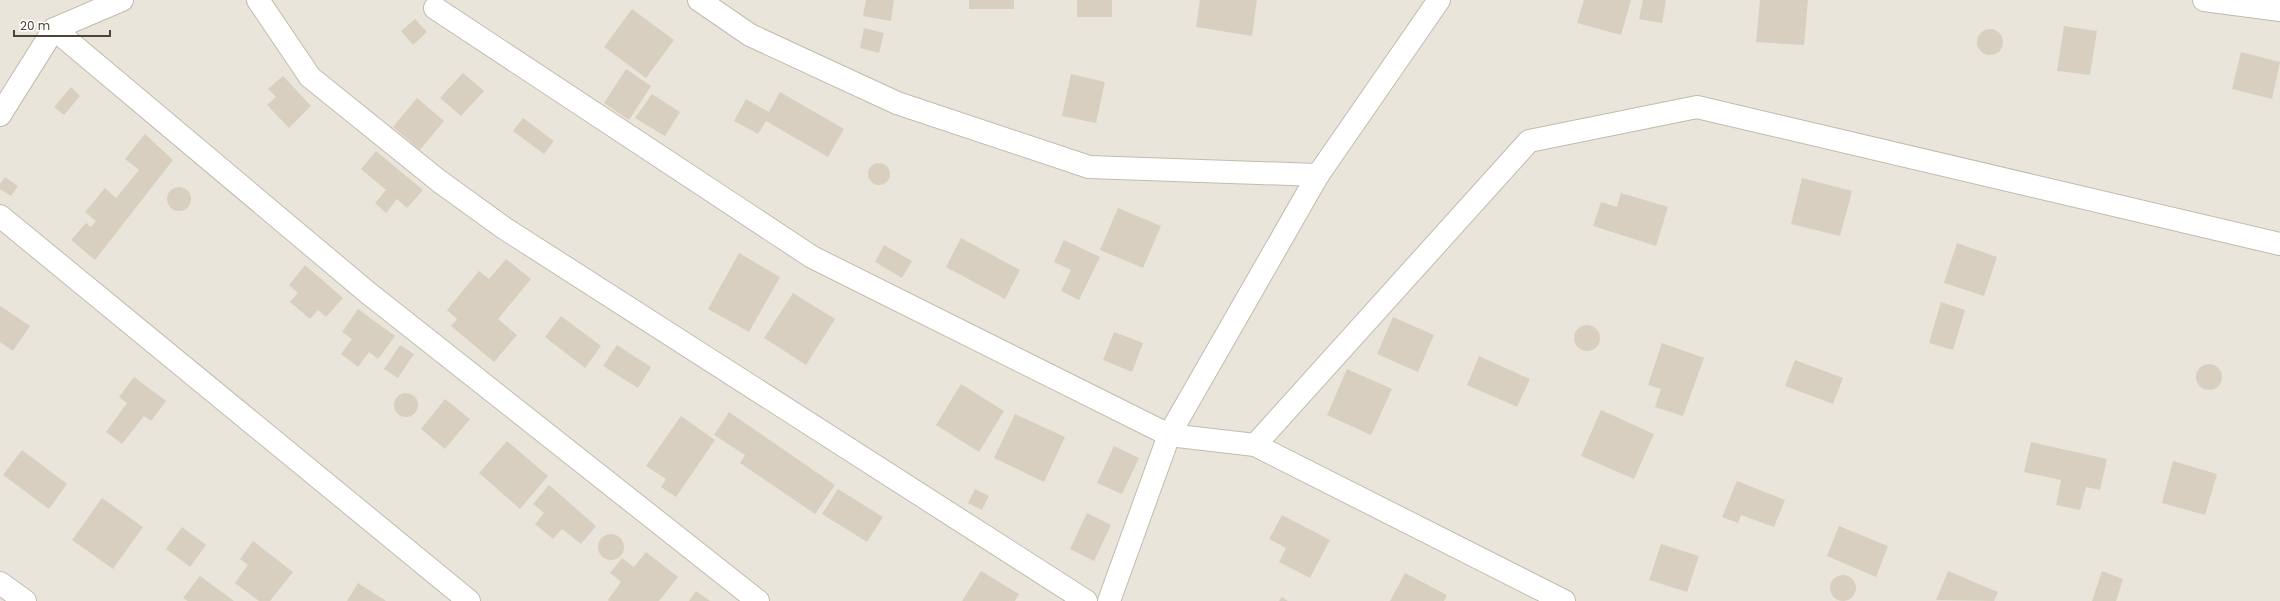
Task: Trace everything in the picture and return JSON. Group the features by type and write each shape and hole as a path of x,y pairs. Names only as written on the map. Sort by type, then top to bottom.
{"street":[{"path":"0,115 54,29 122,0"},
{"path":"258,0 310,76 439,181 497,224 1086,601"},
{"path":"699,0 750,35 897,103 1089,167 1318,175"},
{"path":"1109,601 1169,435 1318,175 1439,0"},
{"path":"2204,0 2280,10"},
{"path":"439,3 812,257 1169,435 1255,445 1564,601"},
{"path":"54,29 367,292 758,601"},
{"path":"1255,445 1529,141 1697,107 2280,244"},
{"path":"0,216 469,601"},
{"path":"0,583 25,601"}],"shaded area":[{"path":"0,0 2280,0 2280,601 0,601"}],"building":[{"path":"866,0 894,0 891,21 863,16"},
{"path":"969,0 1014,0 1014,9 969,9"},
{"path":"1077,0 1112,0 1112,17 1077,17"},
{"path":"1200,0 1257,0 1252,36 1196,27"},
{"path":"1584,0 1631,0 1621,35 1577,23"},
{"path":"1643,0 1666,0 1662,23 1639,19"},
{"path":"1760,0 1808,0 1804,45 1756,42"},
{"path":"632,9 674,40 646,78 604,47"},
{"path":"415,19 427,32 413,45 401,31"},
{"path":"2064,26 2097,31 2090,75 2057,71"},
{"path":"864,28 884,33 879,53 860,48"},
{"path":"1990,29 1999,33 2003,42 1999,51 1990,55 1981,51 1977,42 1981,33"},
{"path":"2241,52 2280,62 2272,99 2232,89"},
{"path":"626,69 651,86 629,120 604,103"},
{"path":"463,73 484,91 461,116 440,98"},
{"path":"1071,74 1105,82 1096,123 1062,116"},
{"path":"283,76 311,106 289,128 267,105 276,97 268,89"},
{"path":"71,87 80,96 64,115 54,107"},
{"path":"780,92 844,129 828,157 766,121 758,134 734,121 746,99 769,112"},
{"path":"652,94 680,112 665,136 635,118"},
{"path":"417,98 444,121 420,150 393,127"},
{"path":"523,118 554,141 544,154 513,131"},
{"path":"145,134 173,160 95,260 71,240 86,223 91,227 96,221 85,212 105,188 116,198 139,170 125,159"},
{"path":"376,151 423,190 407,208 397,199 386,213 375,203 386,190 361,169"},
{"path":"879,163 887,166 890,174 887,182 879,185 871,182 868,174 871,166"},
{"path":"5,177 18,186 11,196 0,189 0,184"},
{"path":"1802,178 1852,191 1840,236 1791,224"},
{"path":"179,187 184,188 190,194 190,204 184,210 179,211 174,210 168,204 167,199 168,194 174,188"},
{"path":"1621,193 1668,207 1656,246 1593,226 1601,202 1617,207"},
{"path":"1118,208 1161,226 1143,268 1100,250"},
{"path":"961,238 1020,270 1005,299 946,267"},
{"path":"1064,240 1100,257 1079,300 1061,291 1071,270 1054,262"},
{"path":"1957,243 1997,257 1984,296 1944,283"},
{"path":"884,245 912,261 902,278 875,262"},
{"path":"739,253 780,277 749,332 708,309"},
{"path":"506,259 531,279 498,319 517,335 494,362 451,326 457,319 447,310 479,271 489,279"},
{"path":"305,265 343,298 326,317 318,310 310,319 290,302 298,293 289,285"},
{"path":"793,293 835,319 806,365 764,338"},
{"path":"1941,302 1965,310 1953,350 1929,343"},
{"path":"0,306 30,326 13,351 0,342"},
{"path":"358,309 395,336 378,359 369,352 358,367 341,354 352,339 342,332"},
{"path":"561,316 601,346 585,368 545,337"},
{"path":"1393,317 1434,335 1418,372 1377,354"},
{"path":"1587,325 1596,329 1600,338 1596,347 1587,351 1578,347 1574,338 1578,329"},
{"path":"1114,332 1143,343 1132,372 1103,360"},
{"path":"1662,343 1704,358 1683,416 1655,407 1661,389 1648,385"},
{"path":"400,345 414,354 398,378 384,369"},
{"path":"617,345 651,367 638,388 603,366"},
{"path":"1479,356 1530,379 1517,407 1467,385"},
{"path":"1795,360 1843,378 1833,404 1785,386"},
{"path":"2209,364 2218,368 2222,377 2218,386 2209,390 2200,386 2196,377 2200,368"},
{"path":"1347,369 1392,389 1371,435 1327,415"},
{"path":"134,377 166,401 151,421 144,416 122,444 106,432 127,403 119,397"},
{"path":"961,384 1004,411 979,452 936,425"},
{"path":"406,393 411,394 417,400 417,410 411,416 406,417 401,416 395,410 394,405 395,400 401,394"},
{"path":"445,399 470,419 445,449 421,429"},
{"path":"1601,410 1654,434 1634,479 1581,456"},
{"path":"729,412 835,485 815,514 740,463 745,455 714,435"},
{"path":"1015,414 1065,437 1044,482 994,458"},
{"path":"681,416 715,440 676,497 661,487 666,479 646,466"},
{"path":"507,441 548,476 520,509 479,473"},
{"path":"2031,442 2107,459 2100,490 2086,487 2080,510 2056,505 2061,480 2024,472"},
{"path":"1114,446 1139,458 1122,494 1097,483"},
{"path":"22,450 67,484 49,509 3,475"},
{"path":"2173,461 2217,474 2205,515 2162,503"},
{"path":"1737,481 1785,500 1774,527 1741,515 1738,523 1722,517"},
{"path":"549,485 596,526 581,544 562,529 553,539 535,524 544,513 533,504"},
{"path":"838,489 883,517 867,542 822,514"},
{"path":"975,489 989,496 982,510 968,503"},
{"path":"102,498 143,527 113,569 72,540"},
{"path":"1087,513 1111,525 1094,561 1070,549"},
{"path":"1282,515 1330,540 1310,578 1279,562 1286,548 1269,539"},
{"path":"1839,526 1888,546 1876,577 1827,556"},
{"path":"182,527 206,545 190,567 166,549"},
{"path":"611,534 620,538 624,547 620,556 611,560 602,556 598,547 602,538"},
{"path":"253,541 293,572 270,601 259,601 235,583 248,565 240,559"},
{"path":"1661,544 1699,556 1687,592 1649,580"},
{"path":"646,552 678,577 659,601 609,601 608,600 621,582 610,573 622,558 634,567"},
{"path":"981,571 1019,594 1015,601 962,601"},
{"path":"1948,571 1998,592 1994,601 1936,600"},
{"path":"2102,571 2123,579 2116,601 2092,601"},
{"path":"1405,573 1447,595 1444,601 1390,601"},
{"path":"1843,575 1852,579 1856,588 1852,597 1843,601 1834,597 1830,588 1834,579"},
{"path":"200,576 234,601 188,601 183,598"},
{"path":"358,583 386,601 347,601"},
{"path":"696,591 710,601 689,601"},
{"path":"1282,597 1288,601 1279,601"}]}
